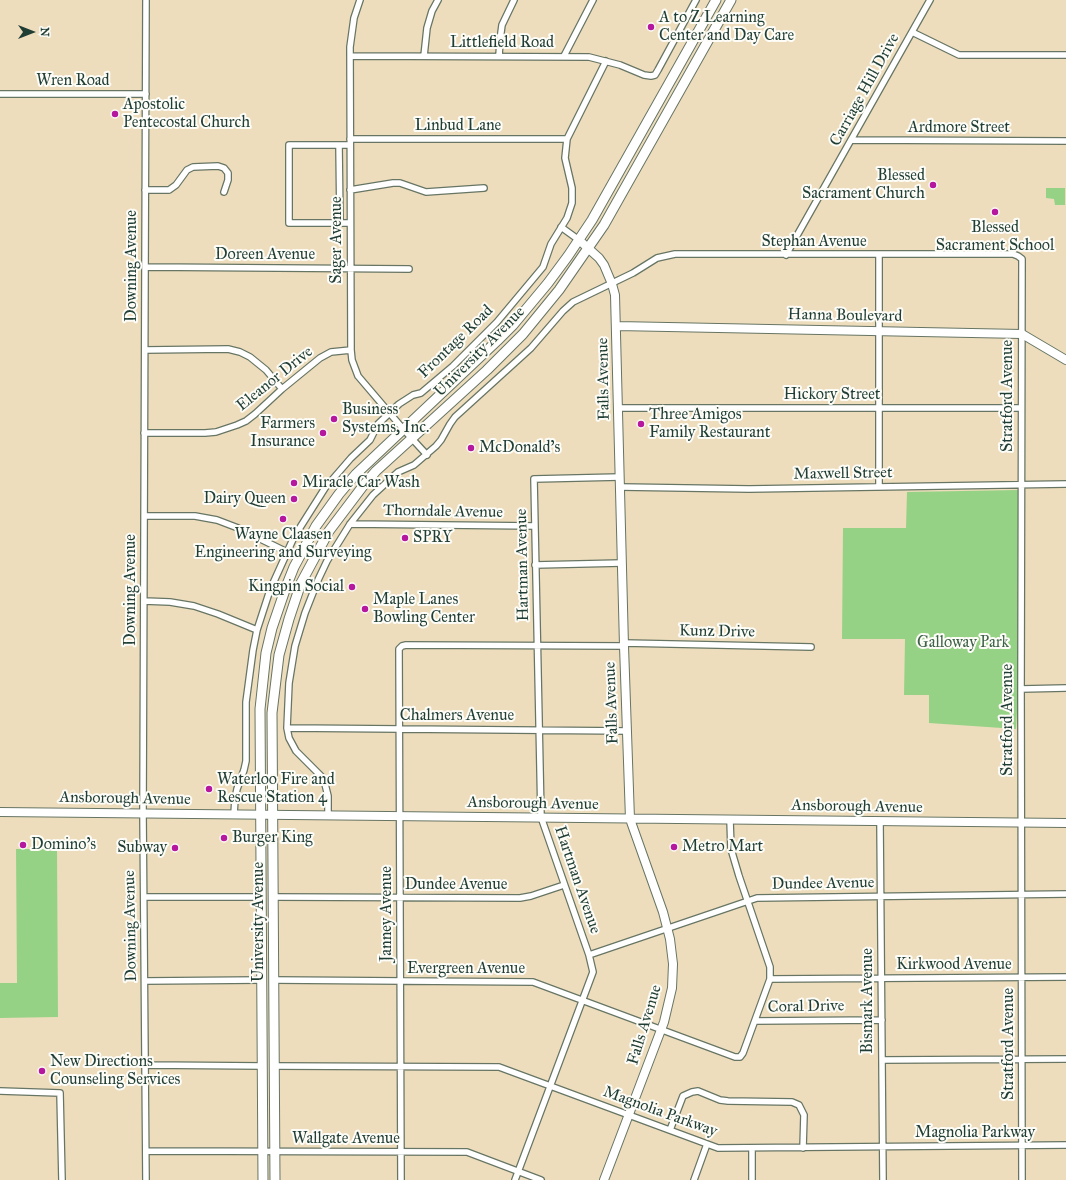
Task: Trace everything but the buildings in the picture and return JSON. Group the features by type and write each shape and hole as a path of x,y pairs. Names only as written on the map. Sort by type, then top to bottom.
{"main road":[{"name":"University Avenue","path":"263,1180 260,709 262,680 272,628 286,587 294,567 309,539 339,494 366,463 404,430 513,325 548,283 579,240 716,0"},
{"name":"University Avenue","path":"275,1180 272,713 276,675 284,637 301,583 319,548 343,511 376,471 487,370 523,334 559,290 589,249 604,225 731,0"}],"street":[{"name":"Downing Avenue","path":"146,0 143,813 146,1180"},
{"name":"Sager Avenue","path":"360,0 352,28 350,56 350,268 352,360 358,376 427,455"},
{"path":"424,56 426,28 438,0"},
{"path":"499,56 502,25 514,0"},
{"path":"564,56 593,0"},
{"name":"Littlefield Road","path":"350,56 589,57 620,65 644,75 651,76 655,75 658,70 696,0"},
{"name":"Carriage Hill Drive","path":"786,255 930,0"},
{"path":"912,32 959,55 1066,55"},
{"path":"567,139 606,61"},
{"name":"Wren Road","path":"0,94 146,94"},
{"name":"Linbud Lane","path":"350,139 567,139"},
{"name":"Frontage Road","path":"234,814 234,799 246,761 246,702 249,674 257,630 270,590 287,552 303,521 325,488 351,458 370,440 378,424 399,404 413,395 421,393 453,366 497,322 543,267 551,244 570,211 572,195 565,158 567,139"},
{"name":"Ardmore Street","path":"851,140 1066,141"},
{"path":"350,145 289,145 289,223 350,223"},
{"path":"339,145 340,223"},
{"path":"145,190 169,190 176,185 187,170 193,167 218,166 224,168 228,173 228,180 224,192"},
{"path":"350,190 393,183 400,183 426,192 484,188"},
{"name":"Falls Avenue","path":"561,228 579,240 604,265 615,295 630,819 668,928 672,951 673,976 670,1000 661,1030 604,1180"},
{"name":"Stephan Avenue","path":"612,284 633,274 649,262 675,254 1013,254 1022,259"},
{"path":"878,486 879,254"},
{"name":"Stratford Avenue","path":"1022,259 1022,1180"},
{"name":"Doreen Avenue","path":"145,267 410,269"},
{"path":"328,816 328,796 322,777 296,751 289,738 287,728 289,683 295,646 311,597 327,561 350,524 373,495 398,472 414,465 427,455 441,440 455,417 530,348 568,306 580,298 612,284"},
{"name":"Hanna Boulevard","path":"617,326 1022,334 1066,360"},
{"path":"145,350 228,349 240,352 250,357 262,367 282,389"},
{"name":"Eleanor Drive","path":"144,433 205,433 226,430 246,421 256,414 282,389 325,355 337,351 351,350"},
{"name":"Hickory Street","path":"618,408 1021,408"},
{"name":"Hartman Avenue","path":"515,1180 593,972 589,954 541,817 534,479 620,477"},
{"name":"Maxwell Street","path":"621,487 749,489 1066,484"},
{"path":"144,516 196,516 217,520 238,528 287,552"},
{"name":"Thorndale Avenue","path":"350,524 535,526"},
{"path":"535,565 622,563"},
{"path":"144,601 170,602 194,606 257,630"},
{"name":"Kunz Drive","path":"399,649 406,645 537,646 624,644 810,647"},
{"name":"Janney Avenue","path":"399,649 401,1180"},
{"path":"1021,689 1066,688"},
{"name":"Chalmers Avenue","path":"287,728 627,731"},
{"name":"Ansborough Avenue","path":"0,812 1066,823"},
{"path":"730,820 732,849 747,900 768,956 770,967 770,979 755,1021"},
{"name":"Bismark Avenue","path":"880,822 883,1180"},
{"name":"Dundee Avenue","path":"274,898 520,898 564,885"},
{"name":"Dundee Avenue","path":"589,954 747,900 757,898 1066,894"},
{"path":"144,897 261,897"},
{"name":"Kirkwood Avenue","path":"770,979 1066,977"},
{"path":"145,981 261,980"},
{"name":"Evergreen Avenue","path":"274,980 533,982 735,1057 740,1057 743,1053 755,1021"},
{"name":"Coral Drive","path":"755,1021 882,1020"},
{"path":"882,1060 1066,1059"},
{"path":"146,1065 262,1066"},
{"name":"Magnolia Parkway","path":"275,1066 499,1067 718,1148 1066,1145"},
{"path":"0,1091 60,1093 62,1180"},
{"path":"670,1130 683,1096 692,1092 698,1091 720,1100 728,1101 792,1102 799,1105 804,1115 803,1148"},
{"path":"694,1180 707,1144"},
{"path":"752,1148 752,1180"},
{"name":"Wallgate Avenue","path":"146,1151 467,1152 541,1180"}],"green space":[{"path":"1046,188 1065,188 1065,205 1055,205 1054,199 1046,198"},
{"name":"Galloway Park","path":"1018,490 1021,644 1016,729 929,723 929,695 904,695 905,639 842,639 843,528 906,528 907,492"},
{"path":"16,849 57,849 58,1017 0,1018 0,983 17,983"}],"place":[{"name":"A to Z Learning Center and Day Care","path":"651,27"},
{"name":"Apostolic Pentecostal Church","path":"115,114"},
{"name":"Blessed Sacrament Church","path":"933,185"},
{"name":"Blessed Sacrament School","path":"995,212"},
{"name":"Business Systems, Inc.","path":"334,419"},
{"name":"Three Amigos Family Restaurant","path":"641,424"},
{"name":"Farmers Insurance","path":"323,433"},
{"name":"McDonald's","path":"471,448"},
{"name":"Miracle Car Wash","path":"294,483"},
{"name":"Dairy Queen","path":"294,499"},
{"name":"Wayne Claasen Engineering and Surveying","path":"283,519"},
{"name":"SPRY","path":"405,538"},
{"name":"Kingpin Social","path":"352,587"},
{"name":"Maple Lanes Bowling Center","path":"365,609"},
{"name":"Waterloo Fire and Rescue Station 4","path":"209,789"},
{"name":"Burger King","path":"224,838"},
{"name":"Domino's","path":"23,845"},
{"name":"Metro Mart","path":"674,847"},
{"name":"Subway","path":"175,848"},
{"name":"New Directions Counseling Services","path":"42,1071"}]}
